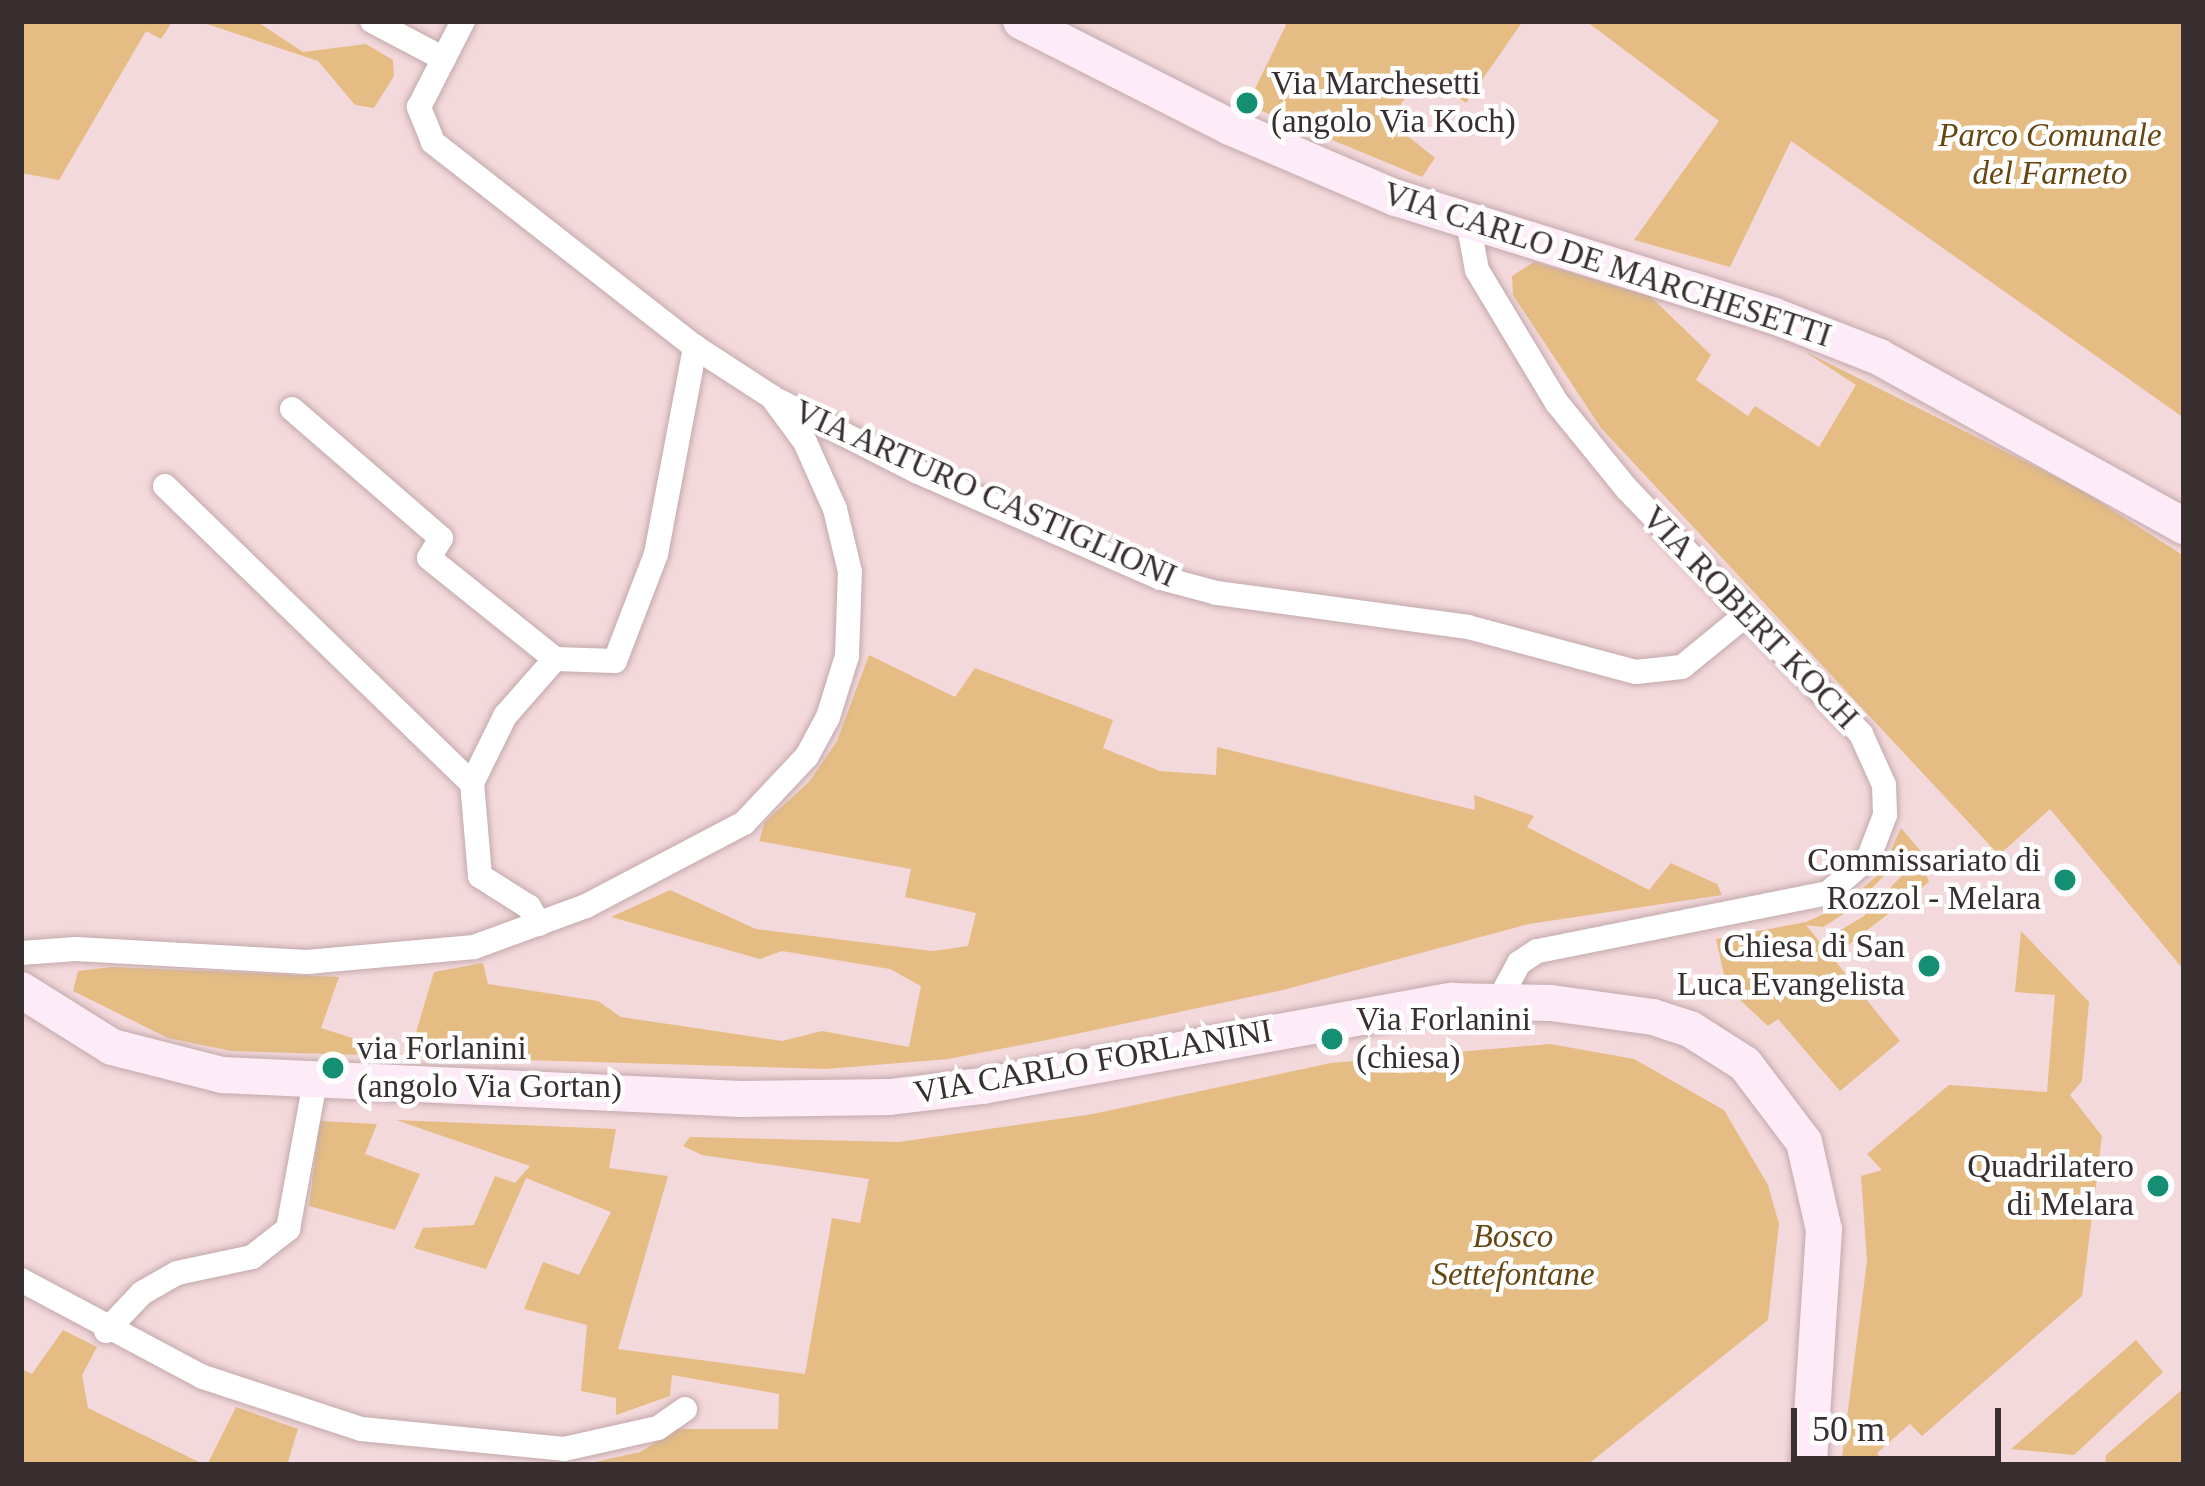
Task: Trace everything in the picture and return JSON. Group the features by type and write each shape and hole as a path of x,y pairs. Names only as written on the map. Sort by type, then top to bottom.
{"main road":[{"name":"VIA CARLO DE MARCHESETTI","path":"1021,21 1286,153 1468,222 1862,350 2184,526"},
{"name":"VIA CARLO FORLANINI","path":"21,990 66,1023 160,1064 315,1082 890,1097 1403,1006 1499,1000 1619,1010 1690,1029 1745,1064 1790,1114 1813,1172 1824,1230 1809,1465"}],"street":[{"path":"372,21 444,59 463,21"},
{"name":"VIA ARTURO CASTIGLIONI","path":"444,59 419,107 433,142 695,347 772,397 916,471 1161,578 1216,593 1468,627 1636,671 1682,667 1747,614"},
{"name":"VIA ROBERT KOCH","path":"1468,222 1477,270 1558,403 1874,752 1885,815 1869,856 1847,882 1808,900 1537,951 1519,963 1499,1000"},
{"path":"292,409 441,538 429,558 555,659 615,661 656,554 695,347"},
{"path":"21,953 400,958 474,947 539,924 744,823 807,756 828,717 847,656 845,540 805,442 772,397"},
{"path":"165,486 472,783"},
{"path":"539,924 530,907 480,876 472,783 505,716 555,659"},
{"path":"106,1331 142,1293 177,1273 252,1257 288,1229 315,1082"},
{"path":"21,1280 106,1331 258,1401 440,1442 602,1445 658,1428 685,1409"}],"green space":[{"path":"21,21 172,22 161,39 146,31 59,180 21,173"},
{"path":"198,21 256,21 303,52 366,44 393,60 394,76 374,108 355,105 318,61"},
{"path":"1280,21 1523,21 1466,103 1423,73 1389,121 1435,158 1422,177 1247,105 1286,25"},
{"name":"Parco Comunale del Farneto","path":"1586,21 2184,21 2184,418 1791,141 1730,267 1634,240 1719,121"},
{"path":"1534,262 1650,296 1711,355 1696,380 1748,416 1755,406 1819,447 1856,385 1804,351 2078,488 2184,556 2184,970 2050,809 1999,855 1601,428 1513,295 1512,276"},
{"path":"869,655 955,697 975,668 1113,720 1103,748 1160,771 1216,775 1217,747 1475,810 1474,795 1534,816 1527,827 1649,890 1671,863 1717,884 1722,895 1529,924 1283,990 1052,1039 948,1059 826,1069 231,1051 168,1038 73,991 78,971 111,967 339,977 321,1028 409,1056 434,972 483,963 488,984 598,1001 621,1017 782,1041 822,1031 909,1047 921,986 890,969 782,951 760,959 611,917 670,890 756,929 933,951 968,946 976,913 905,897 911,869 759,841 765,822 809,782 837,741"},
{"path":"1901,828 1929,861 1901,859 1850,910 1823,927 1806,925 1900,1041 1840,1091 1778,1019 1768,1026 1727,988 1716,939 1806,922 1844,905 1881,872"},
{"path":"1924,869 1929,882 1843,949 1834,934 1864,916 1906,871"},
{"path":"2021,931 2089,1002 2082,1081 2070,1095 2102,1136 2082,1296 1922,1436 1910,1424 1877,1453 1886,1465 1841,1465 1867,1261 1861,1176 1882,1170 1867,1154 1949,1085 2047,1092 2055,995 2015,992"},
{"name":"Bosco Settefontane","path":"1550,1044 1634,1059 1724,1110 1768,1185 1779,1224 1768,1320 1587,1465 581,1465 640,1452 678,1429 778,1429 779,1394 672,1375 670,1396 616,1415 616,1398 581,1391 587,1325 524,1309 543,1262 579,1275 611,1212 526,1178 486,1269 414,1248 423,1228 474,1225 495,1176 515,1183 530,1166 396,1120 616,1129 609,1168 668,1176 618,1349 805,1374 832,1218 860,1223 869,1179 702,1155 683,1146 690,1137 899,1142 1093,1114 1331,1063"},
{"path":"320,1121 377,1124 365,1154 420,1174 395,1230 309,1206"},
{"path":"63,1330 97,1347 82,1375 88,1408 205,1465 21,1465 21,1369 32,1374"},
{"path":"2136,1340 2163,1372 2074,1455 2011,1449"},
{"path":"2184,1388 2184,1465 2105,1465 2106,1455"},
{"path":"236,1407 298,1429 287,1465 207,1465"}],"place":[{"name":"Via Marchesetti (angolo Via Koch)","path":"1247,103"},
{"name":"Commissariato di Rozzol - Melara","path":"2065,880"},
{"name":"Chiesa di San Luca Evangelista","path":"1929,966"},
{"name":"Via Forlanini (chiesa)","path":"1332,1039"},
{"name":"via Forlanini (angolo Via Gortan)","path":"333,1068"},
{"name":"Quadrilatero di Melara","path":"2158,1186"}]}
